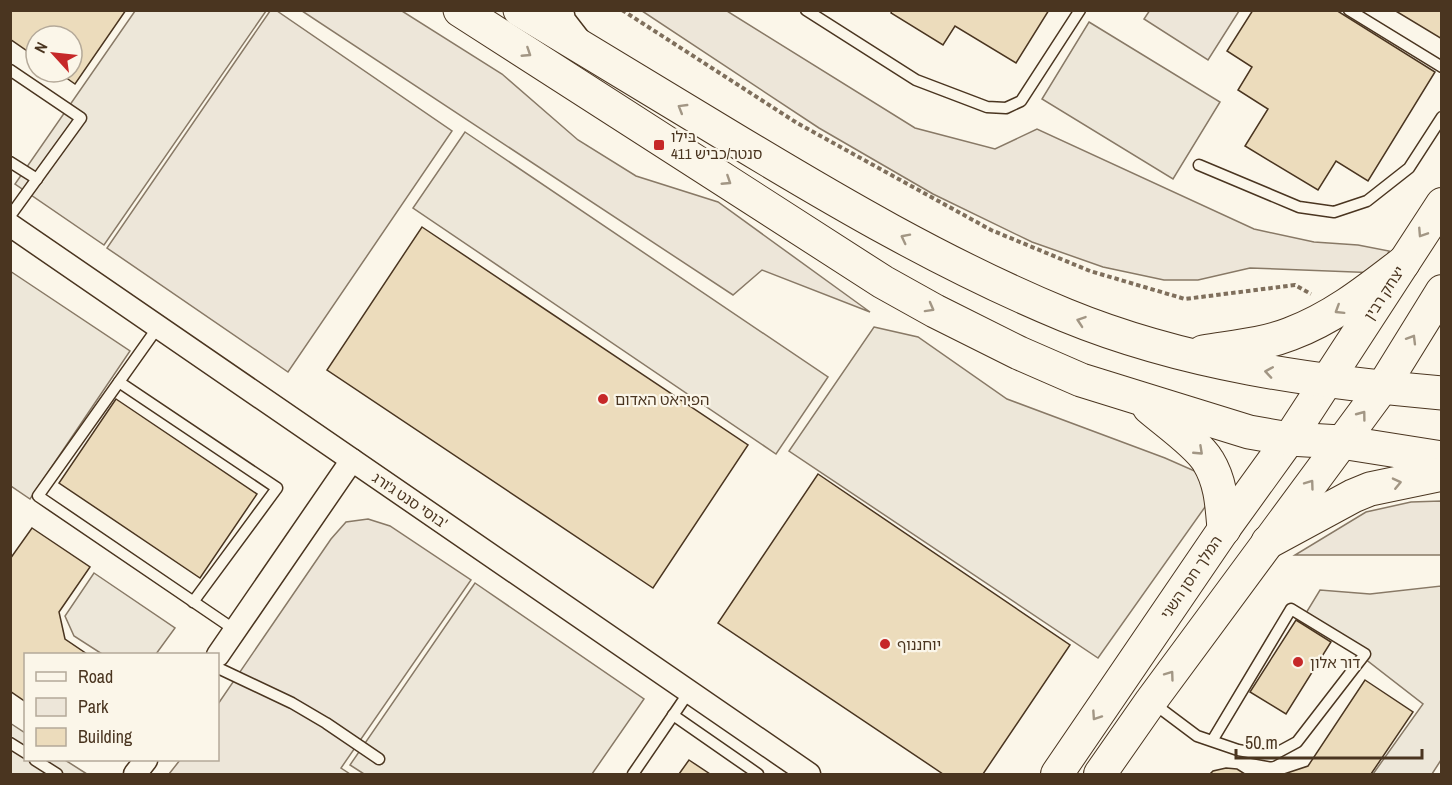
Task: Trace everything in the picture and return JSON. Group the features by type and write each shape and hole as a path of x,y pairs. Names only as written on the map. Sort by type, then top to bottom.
{"main road":[{"path":"520,10 802,182 950,261 1065,315 1137,340 1247,368 1327,381 1442,393"},
{"path":"478,13 904,294 1019,353 1081,380 1249,432 1289,439 1341,442 1442,458"},
{"path":"1188,354 1260,343 1289,335 1341,309 1403,263"},
{"path":"1139,398 1208,459 1222,500 1224,529"},
{"path":"1268,542 1370,489 1442,474"}],"street":[{"path":"562,10 564,20 592,54"},
{"name":"יצחק רבין","path":"1327,381 1442,204"},
{"name":"בוסי סנט ג'ורג'","path":"10,225 809,774"},
{"path":"1100,774 1151,701 1382,388 1442,291"},
{"name":"המלך חסן השני","path":"1057,774 1327,381"},
{"path":"219,654 352,460"},
{"path":"135,774 145,761"}],"lane":[{"path":"806,10 916,80 987,107 1006,108 1021,101 1080,10"},
{"path":"1349,10 1442,67"},
{"path":"10,70 81,118 10,216"},
{"path":"1199,165 1299,207 1334,212 1367,201 1409,168 1442,117"},
{"path":"10,162 37,179"},
{"path":"158,327 38,495 235,630"},
{"path":"119,382 277,488 193,602"},
{"path":"1151,701 1197,736 1238,750 1271,756 1298,742 1365,654 1291,609 1212,741"},
{"path":"219,668 292,703 379,759"},
{"path":"633,774 689,692"},
{"path":"673,715 758,774"},
{"path":"10,743 24,752"},
{"path":"38,761 57,774"}],"path":[{"path":"622,10 797,123 991,230 1090,271 1185,299 1295,285 1316,297 1316,323"}],"green space":[{"path":"1150,10 1239,11 1208,60 1144,19"},
{"path":"270,11 277,11 452,131 288,372 107,248"},
{"path":"302,11 402,11 502,74 578,140 636,176 718,202 870,312 762,270 733,295"},
{"path":"642,11 727,11 915,128 995,149 1037,129 1254,229 1314,242 1358,245 1389,251 1380,273 1250,268 1198,280 1164,280 1103,267 1032,242 933,194 819,128"},
{"path":"1441,501 1441,555 1295,555 1366,512 1411,502"},
{"path":"368,519 390,526 471,580 341,768 350,774 169,774 179,761 219,761 219,703 331,539 346,522"}],"shaded area":[{"path":"135,11 266,11 104,245 15,184"},
{"path":"1089,22 1220,102 1173,179 1042,99"},
{"path":"465,132 828,377 776,454 413,208"},
{"path":"10,271 130,351 30,499 11,486"},
{"path":"874,327 918,337 1007,399 1165,458 1222,483 1098,658 789,451"},
{"path":"94,573 175,628 157,653 100,653 74,636 65,616"},
{"path":"475,583 644,699 592,774 364,774 350,765"},
{"path":"1441,586 1441,760 1432,774 1373,774 1423,704 1306,613 1320,590 1370,594"},
{"path":"10,723 24,732 24,761 67,761 87,774 11,774"}],"building":[{"path":"10,10 126,10 84,71 84,24 24,24 24,49 10,39"},
{"path":"892,10 1049,10 1016,63 955,26 943,45 891,13"},
{"path":"1253,10 1336,10 1435,72 1368,181 1336,161 1318,190 1245,146 1268,109 1238,90 1252,67 1227,51"},
{"path":"1394,10 1442,10 1442,39"},
{"path":"422,227 748,445 653,588 327,370"},
{"path":"116,399 257,494 200,578 59,483"},
{"path":"818,474 1070,645 983,774 943,774 718,623"},
{"path":"32,528 90,567 59,612 65,639 86,653 24,653 24,701 10,691 10,559"},
{"path":"1296,620 1331,642 1286,714 1250,692"},
{"path":"1365,680 1413,712 1371,774 1284,774 1308,766"},
{"path":"689,760 710,774 679,774"},
{"path":"1226,768 1237,769 1245,774 1210,774"}],"place":[{"name":"בילו סנטר/כביש 411","path":"659,145"},
{"name":"הפיראט האדום","path":"603,399"},
{"name":"יוחננוף","path":"885,644"},
{"name":"דור אלון","path":"1298,662"}]}
